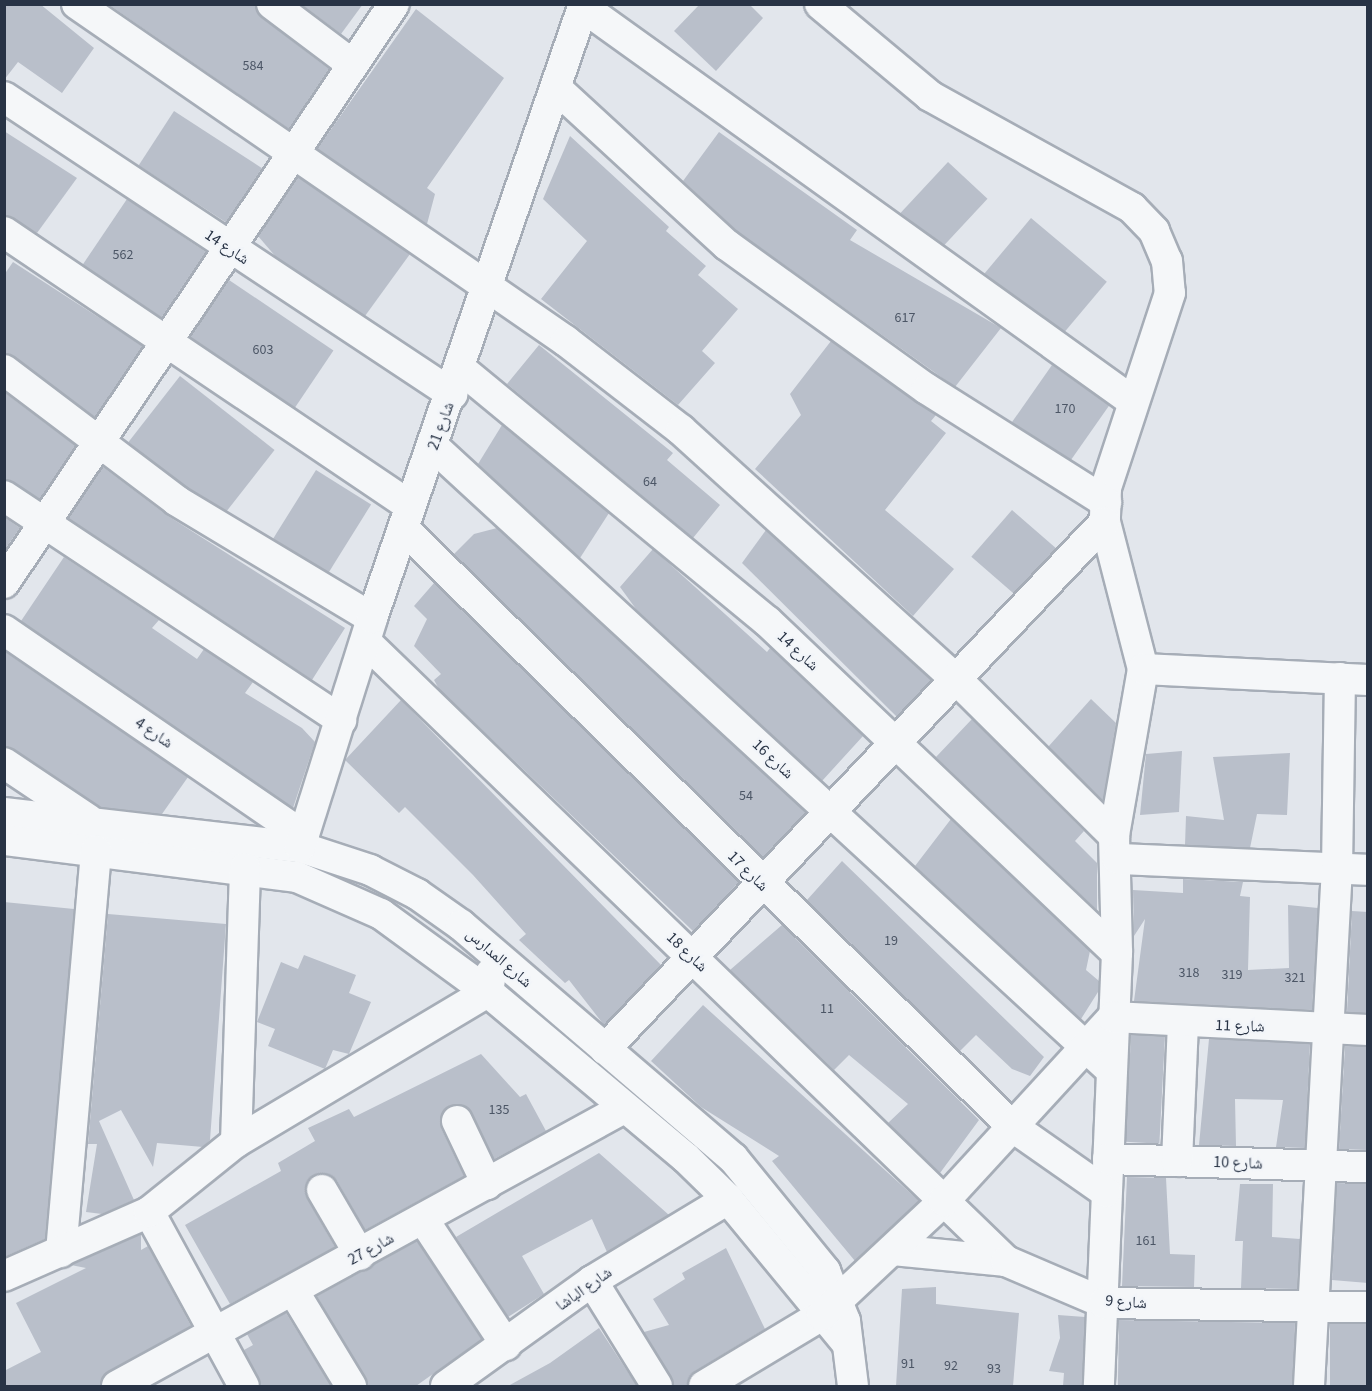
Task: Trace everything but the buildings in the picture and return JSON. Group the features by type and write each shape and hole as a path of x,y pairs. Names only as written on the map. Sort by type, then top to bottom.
{"street":[{"path":"77,4 295,151 488,288 681,430 956,679 1116,848 1368,870"},
{"path":"272,4 353,65"},
{"path":"4,583 44,522 102,442 227,248 394,4"},
{"path":"820,4 930,96 1132,208 1154,231 1167,261 1170,293 1131,400 1105,512 1143,669 1116,848 1117,953 1099,1386"},
{"path":"584,6 1131,400"},
{"name":"شارع 21","path":"302,841 408,518 457,381 584,6"},
{"path":"556,88 726,245 927,389 1105,512"},
{"name":"شارع 14","path":"4,98 227,248 457,381 767,621 894,744 1117,953"},
{"name":"شارع 17","path":"4,232 168,342 408,518 763,887 1013,1127 1106,1192"},
{"name":"شارع 18","path":"4,370 177,501 370,631 691,957 1006,1261"},
{"name":"شارع 16","path":"434,447 1112,1071"},
{"path":"4,496 341,720"},
{"path":"605,1049 691,957 763,887 829,811 956,679 1105,512"},
{"name":"شارع 4","path":"4,630 302,841"},
{"path":"1143,669 1354,679 1337,868 1309,1386"},
{"path":"4,763 94,837 61,1252"},
{"name":"شارع المدارس","path":"4,813 94,837 244,868 340,893 410,933 488,992 728,1199 830,1307"},
{"name":"شارع المدارس","path":"4,840 94,837 302,841 370,870 417,894 495,956 733,1158 811,1250 830,1307 845,1341 853,1386"},
{"path":"236,1142 244,868"},
{"path":"4,1276 148,1212 236,1142 488,992 495,956"},
{"path":"704,1386 830,1307 944,1201 1113,1017"},
{"name":"شارع 11","path":"1113,1017 1183,1024 1368,1030"},
{"path":"1177,1161 1183,1024"},
{"name":"شارع 27","path":"134,1382 215,1334 624,1108"},
{"path":"457,1121 487,1184"},
{"name":"شارع 10","path":"1108,1159 1368,1167"},
{"path":"322,1190 360,1255"},
{"name":"شارع الباشا","path":"464,1382 506,1345 592,1281 728,1199"},
{"path":"148,1212 244,1386"},
{"path":"423,1219 506,1345"},
{"name":"شارع 9","path":"893,1250 1006,1261 1104,1303 1368,1307"},
{"path":"592,1281 657,1386"},
{"path":"294,1292 351,1386"}]}
